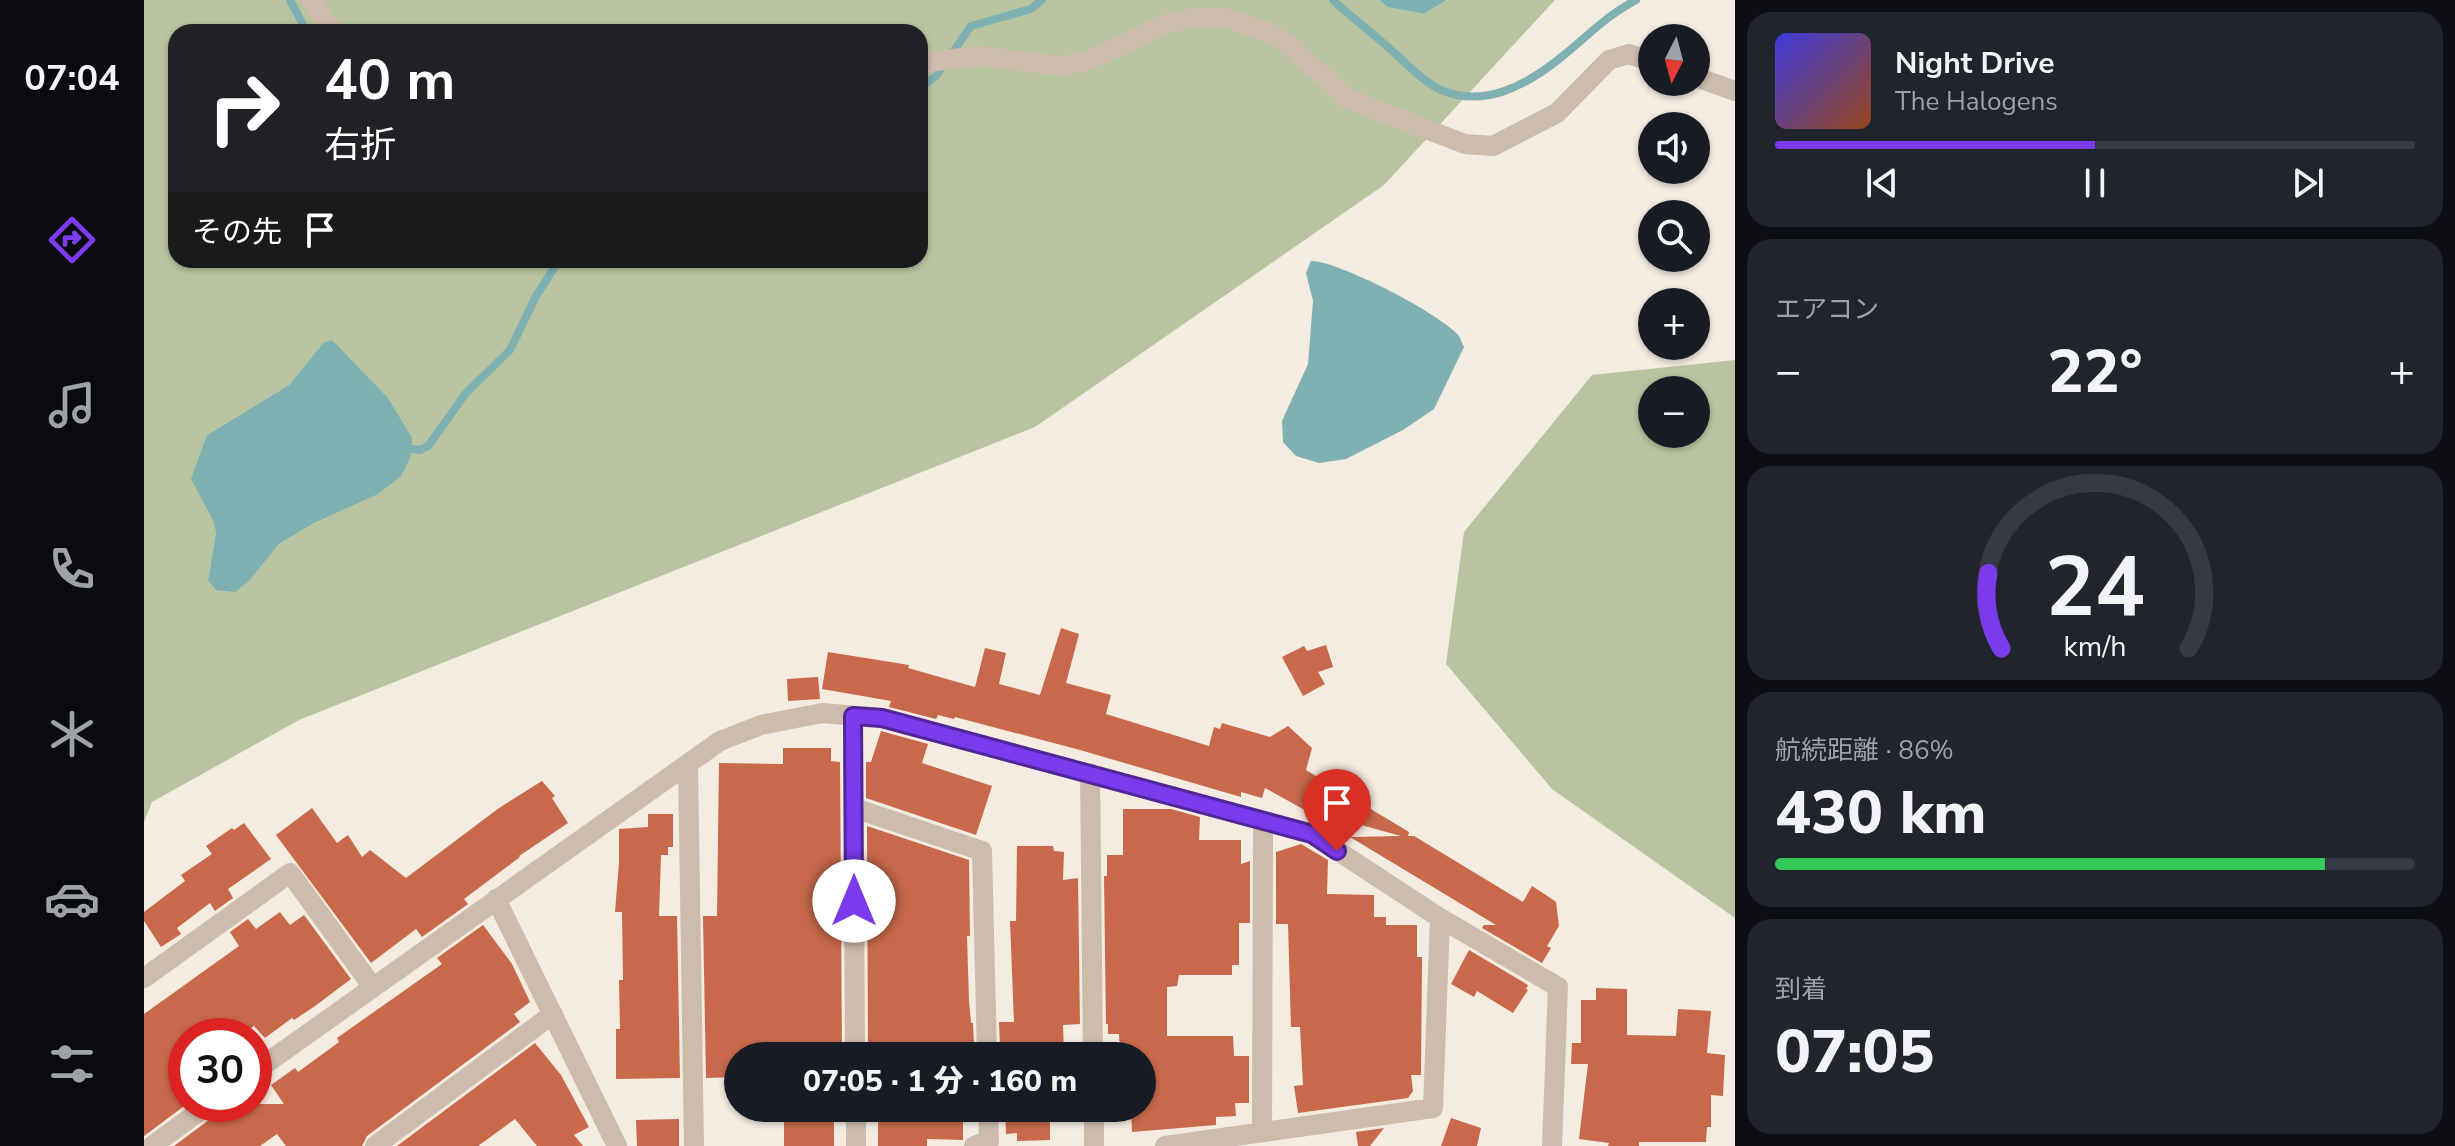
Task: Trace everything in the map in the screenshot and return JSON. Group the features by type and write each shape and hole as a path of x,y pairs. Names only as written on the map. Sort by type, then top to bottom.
{"street":[{"path":"311,0 328,24"},
{"path":"928,62 978,56 1061,66 1087,61 1168,23 1222,17 1280,39 1348,99 1465,144 1493,146 1557,113 1609,60 1629,54 1638,57"},
{"path":"1710,82 1735,91"},
{"path":"272,1059 720,741 761,725 822,713 882,718 1312,834 1440,918 1558,987 1552,1146"},
{"path":"853,716 855,1042"},
{"path":"688,765 694,1146"},
{"path":"1090,773 1093,1042"},
{"path":"854,808 982,851 987,1042"},
{"path":"1262,1131 1263,823"},
{"path":"144,978 290,873 372,986"},
{"path":"496,899 615,1145"},
{"path":"1165,1146 1433,1108 1440,918"},
{"path":"375,1146 553,1014"},
{"path":"152,1146 185,1122"},
{"path":"856,1122 856,1146"},
{"path":"974,1146 989,1141 988,1122"},
{"path":"1094,1122 1094,1146"}],"green space":[{"path":"144,0 1379,0 1387,7 1424,14 1447,0 1555,0 1384,185 1035,427 299,720 152,802 144,822","holes":["323,343 316,522 279,544 251,579 208,580 216,532 207,435 289,385"]},
{"path":"1735,360 1735,918 1552,789 1446,664 1464,532 1592,375"}],"water":[{"path":"1379,0 1447,0 1424,14 1387,7"},
{"path":"1311,261 1325,263 1365,279 1412,303 1449,326 1464,347 1434,409 1403,430 1346,459 1319,463 1296,456 1283,442 1282,421 1308,364 1313,301 1306,273"},
{"path":"332,340 388,398 412,438 411,456 401,476 378,494 316,522 279,544 251,579 235,592 216,590 208,580 216,532 213,520 191,479 207,435 289,385 323,343"}],"building":[{"path":"1061,628 1079,634 1066,683 1111,695 1106,714 1209,746 1214,727 1220,729 1222,723 1270,737 1288,726 1312,748 1306,770 1409,832 1408,836 1414,836 1523,902 1532,886 1552,899 1556,902 1559,926 1547,946 1551,948 1542,963 1482,928 1484,925 1496,925 1350,837 1401,836 1303,809 1265,788 1262,798 1241,792 1241,797 955,717 938,715 936,719 889,707 891,701 822,689 828,652 909,665 908,668 975,687 985,648 1006,653 999,684 1040,695"},
{"path":"1326,645 1333,667 1318,672 1325,684 1303,696 1282,657 1304,646 1307,651"},
{"path":"818,677 820,699 788,701 787,679"},
{"path":"881,731 928,744 922,763 992,786 976,835 866,798 866,762 871,762"},
{"path":"783,748 831,748 831,761 840,762 842,1042 724,1042 724,1077 706,1078 703,916 717,916 719,763 783,764"},
{"path":"542,781 555,796 552,798 568,823 519,856 464,899 468,904 422,937 416,929 371,963 276,835 312,808 337,843 348,835 362,857 370,850 406,878 499,808"},
{"path":"1123,809 1171,809 1200,817 1199,840 1241,840 1241,864 1250,861 1250,923 1239,923 1239,965 1232,965 1232,975 1179,975 1177,986 1167,987 1167,1036 1233,1036 1234,1056 1249,1056 1249,1103 1235,1103 1236,1116 1216,1117 1216,1125 1132,1132 1132,1122 1156,1122 1156,1042 1119,1042 1119,1034 1108,1034 1106,1024 1104,876 1107,876 1107,855 1123,855"},
{"path":"648,814 673,814 673,847 668,847 668,855 661,855 659,916 677,916 680,1078 616,1079 616,1029 620,1029 619,980 623,980 622,912 615,912 619,829 648,827"},
{"path":"244,823 271,859 228,889 233,898 215,911 210,903 177,928 181,934 161,947 144,921 144,912 185,881 181,875 212,854 206,846"},
{"path":"867,826 969,860 970,936 967,936 974,1042 868,1042"},
{"path":"1301,844 1328,860 1327,894 1374,895 1374,917 1386,917 1386,925 1417,925 1417,957 1422,957 1421,1075 1411,1075 1413,1091 1408,1098 1298,1113 1294,1086 1303,1085 1300,1027 1291,1027 1288,924 1276,924 1276,852"},
{"path":"1017,846 1053,846 1054,851 1064,852 1063,880 1078,878 1080,1024 1063,1025 1064,1042 1000,1042 999,1022 1014,1022 1010,921 1016,921"},
{"path":"280,912 290,925 304,915 351,979 272,1033 272,1018 168,1018 168,1118 144,1136 144,1014 239,946 230,932 248,919 256,929"},
{"path":"483,925 512,964 530,1002 514,1014 520,1022 367,1136 362,1146 286,1146 277,1134 260,1146 174,1146 206,1122 272,1122 272,1104 284,1104 272,1084 295,1068 298,1072 339,1042 337,1038 442,964 437,958"},
{"path":"1469,950 1528,985 1513,1013 1477,991 1474,997 1451,984"},
{"path":"1596,988 1627,989 1627,1035 1676,1036 1678,1009 1711,1011 1707,1053 1725,1055 1723,1096 1711,1095 1711,1127 1707,1127 1706,1142 1639,1142 1639,1146 1608,1146 1609,1143 1579,1139 1588,1064 1571,1064 1572,1043 1581,1043 1581,1000 1596,1000"},
{"path":"535,1043 561,1075 589,1127 574,1135 583,1146 537,1146 515,1119 478,1146 397,1146"},
{"path":"1451,1118 1481,1128 1477,1146 1441,1146"},
{"path":"679,1119 679,1146 637,1146 636,1120"},
{"path":"784,1122 834,1122 834,1146 784,1146"},
{"path":"878,1122 963,1122 963,1140 927,1139 927,1146 878,1146"},
{"path":"1006,1122 1050,1122 1050,1140 1017,1141 1017,1133 1006,1134"},
{"path":"1384,1128 1370,1146 1358,1146 1356,1132"}],"waterway":[{"path":"290,0 303,24"},
{"path":"928,82 936,76 971,26 1031,9 1042,0"},
{"path":"1333,0 1427,81 1441,90 1473,97 1503,91 1532,78 1605,20 1636,0"},
{"path":"406,448 420,450 428,446 466,393 510,350 535,298 554,268"}],"route":[{"path":"854,901 853,716 882,718 1312,834 1337,851"}]}
